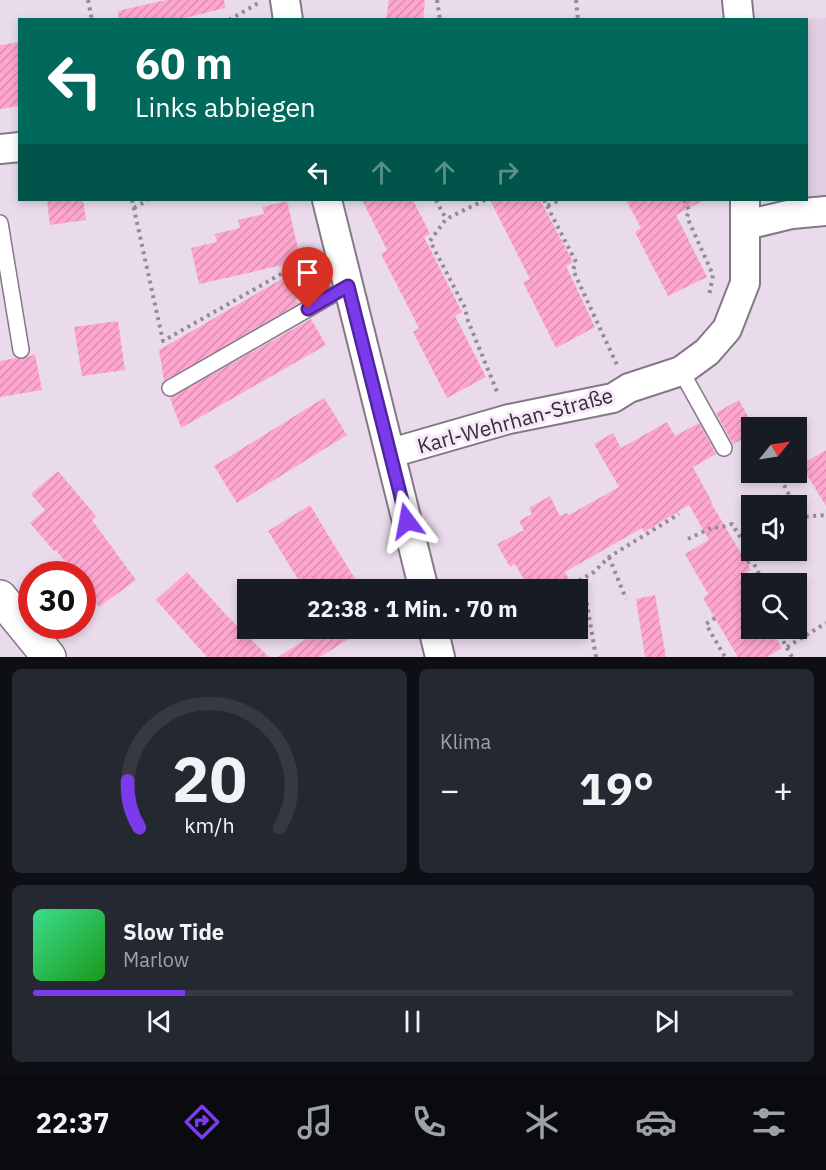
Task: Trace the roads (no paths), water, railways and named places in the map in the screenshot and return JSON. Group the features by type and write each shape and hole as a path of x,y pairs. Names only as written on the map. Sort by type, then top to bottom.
{"street":[{"path":"285,0 288,18"},
{"path":"737,0 739,18"},
{"path":"0,149 18,147"},
{"name":"Karl-Wehrhan-Straße","path":"327,201 421,579"},
{"name":"Karl-Wehrhan-Straße","path":"391,453 509,419 613,398 629,388 681,371 707,352 727,329 745,283 746,212 792,214 826,211"},
{"path":"0,597 50,657"},
{"path":"436,639 440,657"}],"lane":[{"path":"0,223 21,350"},
{"path":"170,388 348,286"},
{"path":"681,371 724,448"}]}
